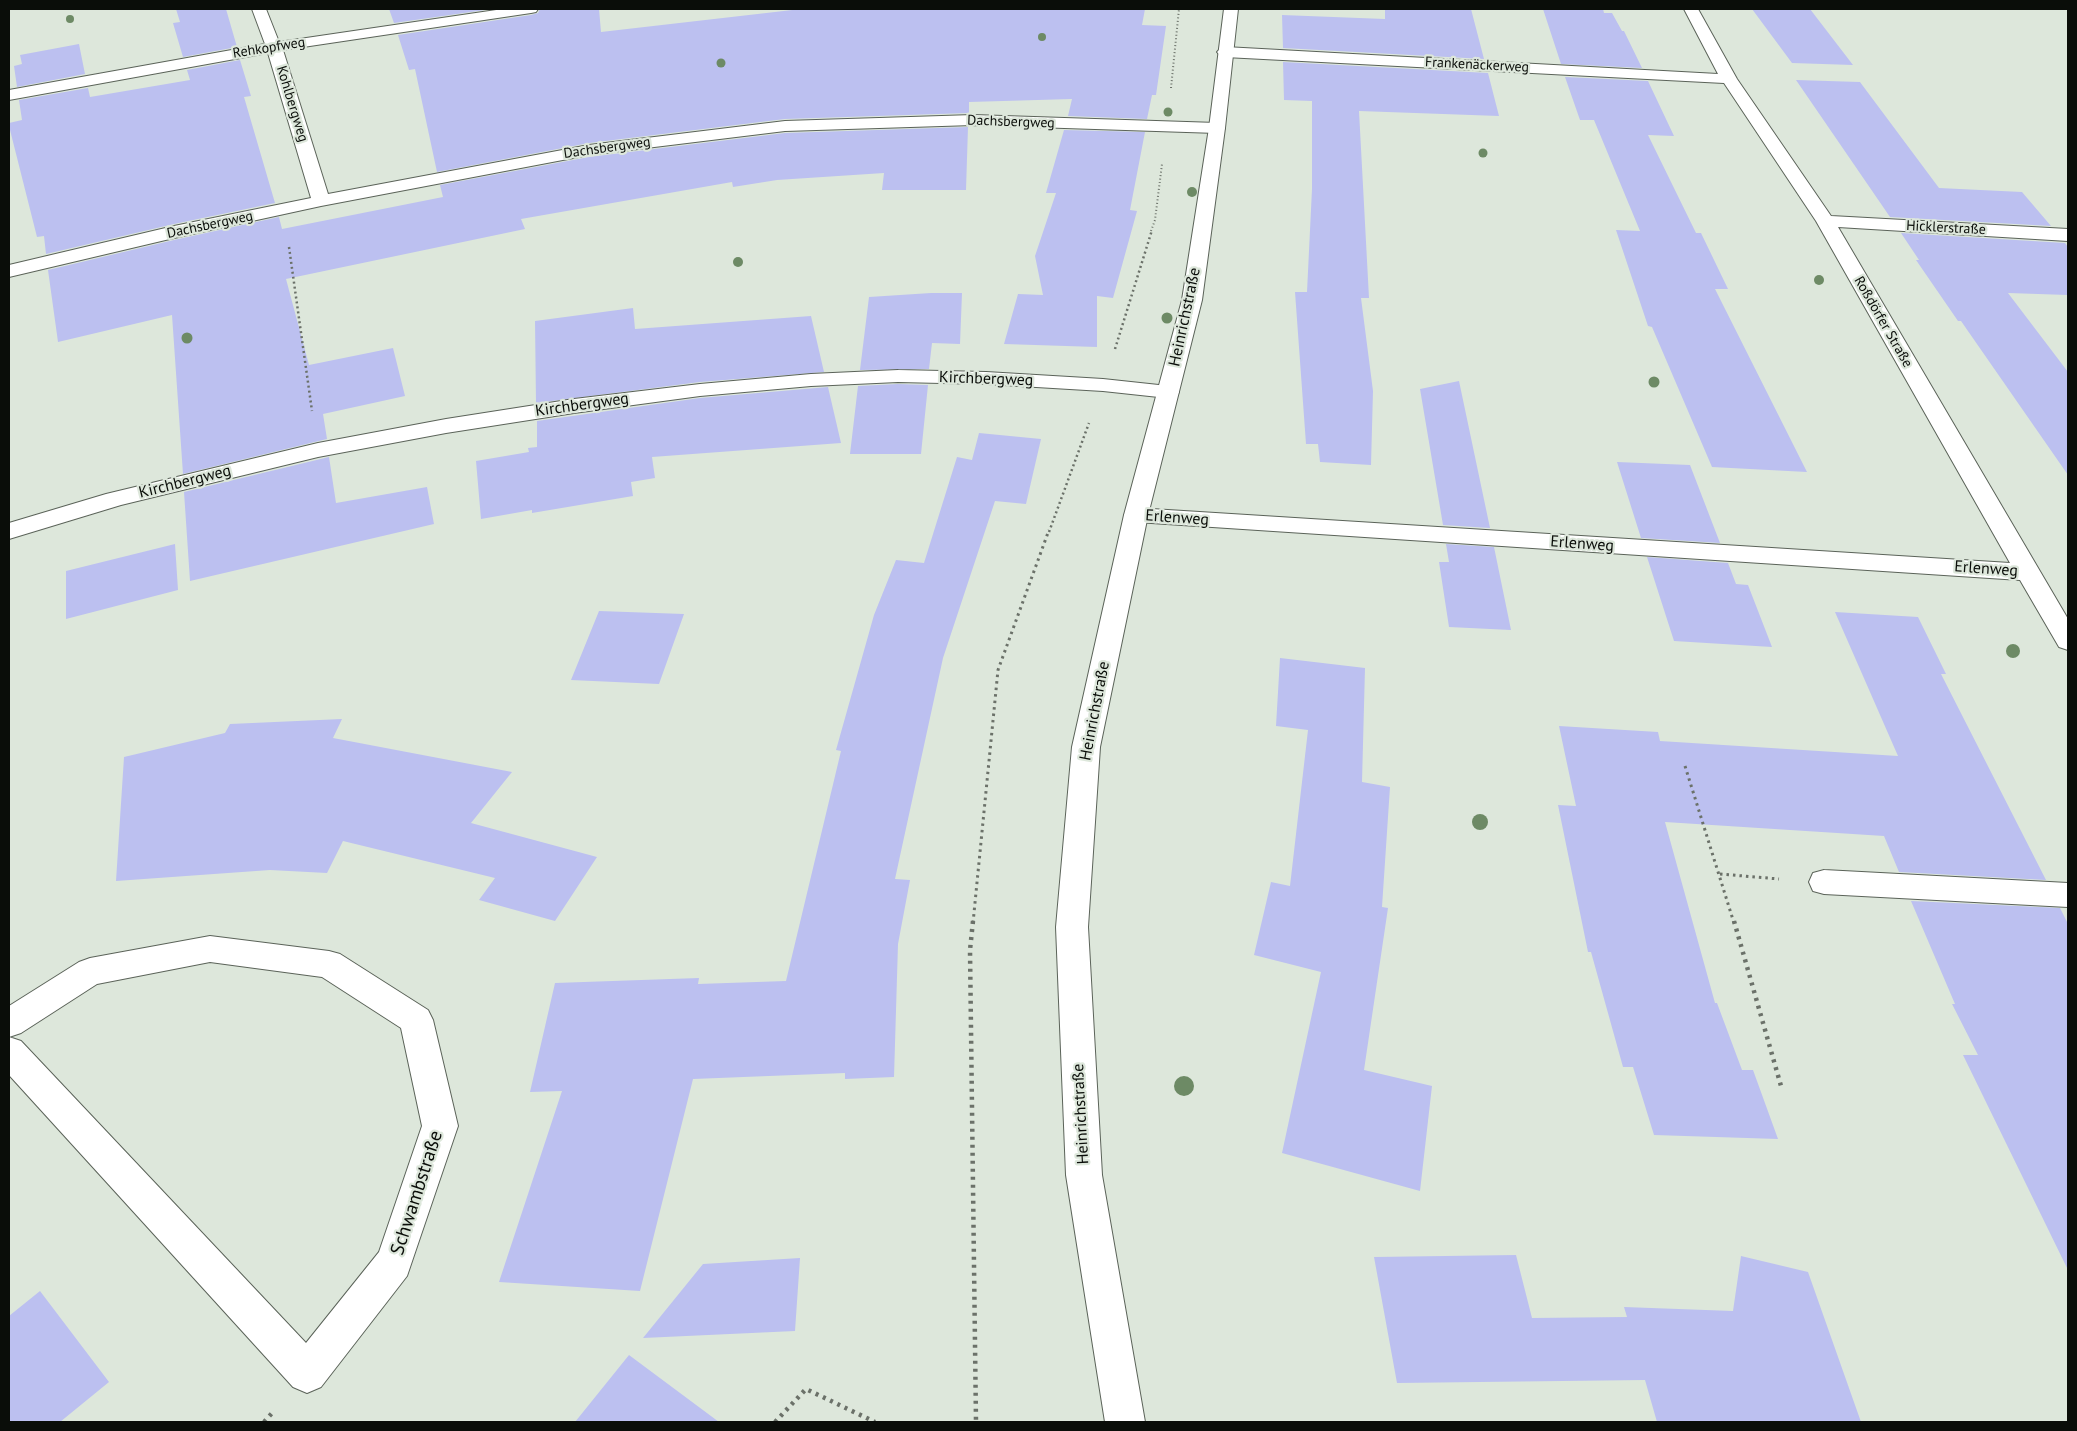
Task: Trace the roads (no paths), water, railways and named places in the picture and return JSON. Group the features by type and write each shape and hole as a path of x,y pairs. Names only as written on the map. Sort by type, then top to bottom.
{"street":[{"name":"Kohlbergweg","path":"259,9 274,47 321,201"},
{"name":"Rehkopfweg","path":"9,95 274,47 531,9"},
{"name":"Heinrichstraße","path":"1124,1422 1084,1175 1072,928 1086,747 1136,515 1192,300 1217,128 1231,9"},
{"name":"Roßdörfer Straße","path":"1691,9 1729,79 1825,221 2068,641"},
{"name":"Frankenäckerweg","path":"1225,52 1729,79"},
{"name":"Dachsbergweg","path":"9,271 174,232 321,201 589,150 785,126 973,120 1217,128"},
{"name":"Hicklerstraße","path":"1825,221 2068,235"},
{"name":"Kirchbergweg","path":"9,531 114,499 318,450 574,406 700,390 811,380 898,376 986,378 1103,385 1168,392"},
{"name":"Erlenweg","path":"1136,515 2027,572"},
{"path":"1824,882 2068,895"},
{"name":"Schwambstraße","path":"9,1023 90,972 201,951 210,950 329,964 416,1020 440,1126 394,1263 307,1373 9,1052"}]}
